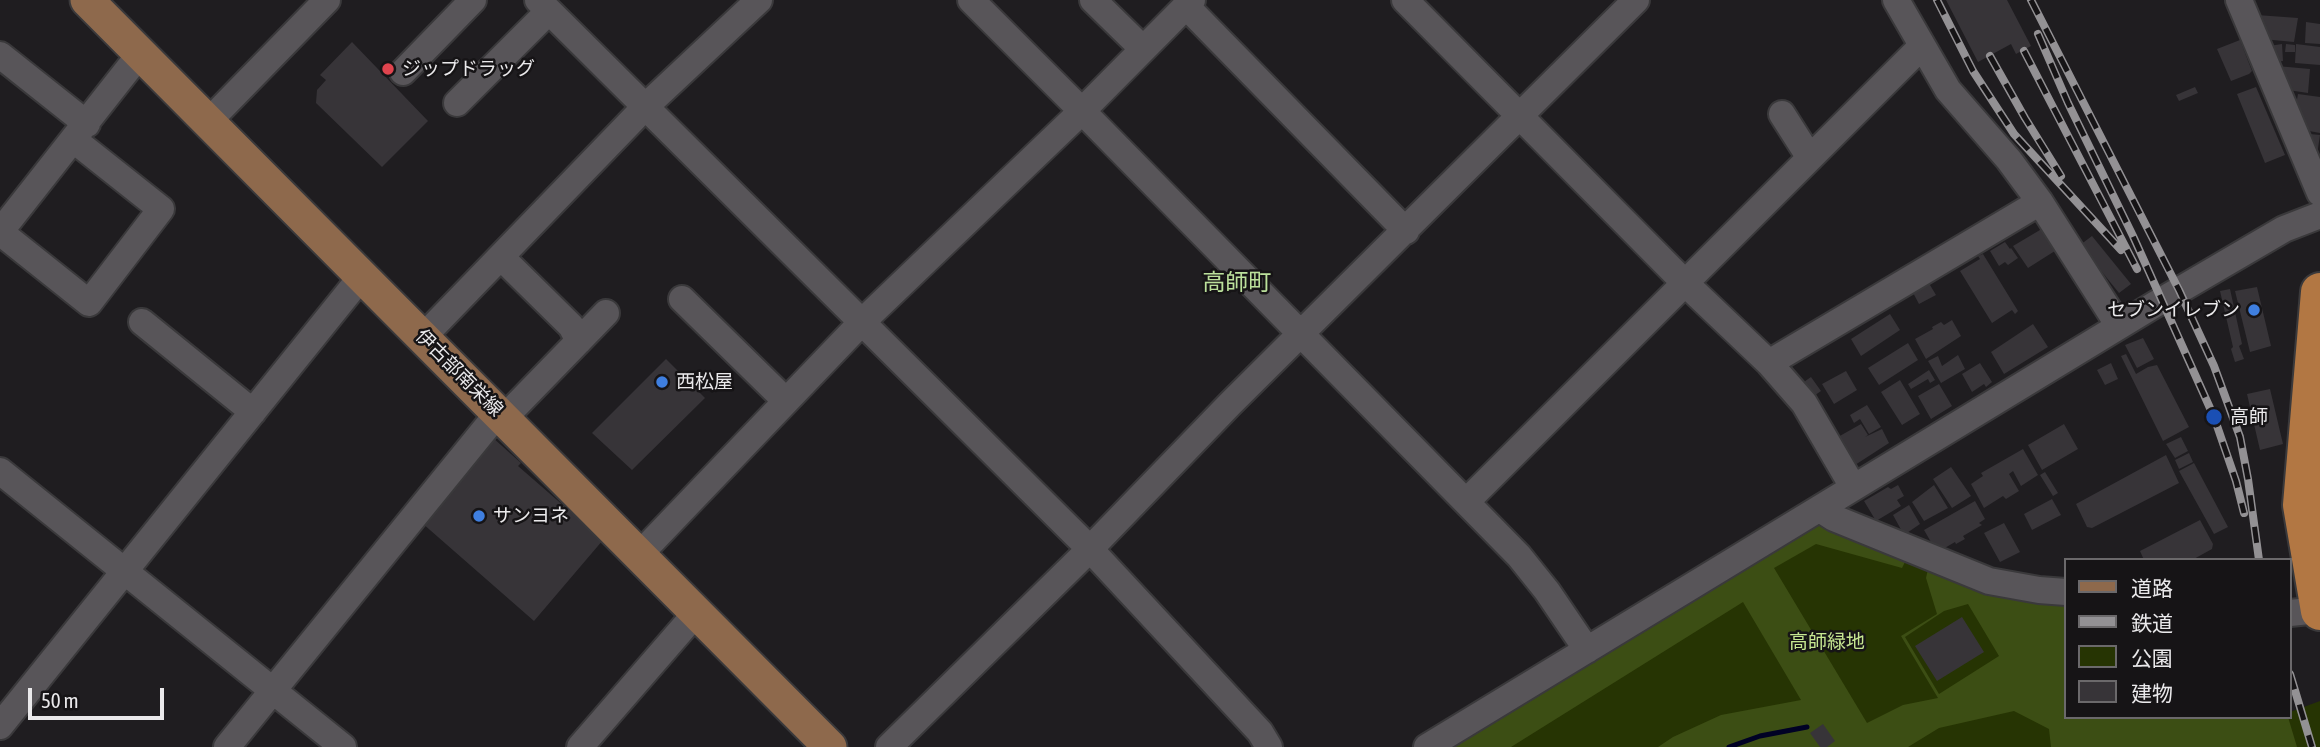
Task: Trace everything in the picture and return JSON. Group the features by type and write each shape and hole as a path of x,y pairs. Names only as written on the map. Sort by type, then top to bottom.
{"highway":[{"path":"2320,292 2302,505 2320,610"}],"main road":[{"name":"伊古部南栄線","path":"87,0 830,747"}],"street":[{"path":"208,122 327,0"},
{"path":"403,72 473,0"},
{"path":"423,337 645,107 760,0"},
{"path":"971,0 1467,501 1548,591 1587,650"},
{"path":"1093,0 1143,49"},
{"path":"1405,0 1685,283 1769,363 1804,403 1853,487"},
{"path":"889,747 1090,550 1230,404 1636,0"},
{"path":"1896,0 1948,90 2009,160 2040,202 2119,326"},
{"path":"2239,0 2320,193"},
{"path":"640,554 862,322 1082,111 1189,3 1406,231"},
{"path":"457,103 543,6 1090,550 1260,732 1269,747"},
{"path":"1467,501 1921,47"},
{"path":"2,60 80,132 161,209 89,303 0,232 80,132 140,54"},
{"path":"1782,114 1810,158"},
{"path":"1769,363 2040,202"},
{"path":"1427,747 2119,326 2284,229 2320,215"},
{"path":"501,257 571,326 579,341"},
{"path":"0,726 362,276"},
{"path":"682,299 786,401"},
{"path":"227,747 501,415 606,313"},
{"path":"142,322 253,412"},
{"path":"0,471 344,747"},
{"path":"1820,509 1834,518 1989,581 2064,592"},
{"path":"2292,613 2320,610"},
{"path":"580,747 697,611"}],"green space":[{"name":"高師緑地","path":"1822,524 1983,592 2064,714 2064,719 2292,719 2292,711 2320,701 2320,747 1448,747"},
{"path":"1822,524 2064,601 2064,719 2289,719 2297,747 2051,747 2049,729 2014,711 1939,728 1908,747 1658,747 1673,737 1721,715 1801,700 1743,602 1511,747 1448,747 1812,526","holes":["1816,544 1902,568 1906,560 1928,569 1926,578 1937,614 1901,636 1938,698 1903,705 1867,723 1774,568","1968,604 1999,656 1939,694 1905,637 1944,611"]}],"building":[{"path":"1946,0 2007,0 2031,46 2016,54 2011,44 1978,62"},
{"path":"2257,15 2298,18 2294,42 2262,39"},
{"path":"2306,22 2320,24 2320,44 2305,43"},
{"path":"2240,40 2252,71 2231,81 2217,49"},
{"path":"352,42 428,121 382,167 316,103 317,90 326,80 320,75"},
{"path":"2282,44 2283,61 2271,63 2269,46"},
{"path":"2286,44 2295,45 2295,52 2285,52"},
{"path":"2296,44 2320,47 2320,65 2295,63"},
{"path":"2277,66 2310,69 2308,93 2281,89"},
{"path":"2195,87 2198,93 2179,101 2176,95"},
{"path":"2256,87 2285,155 2265,163 2237,94"},
{"path":"2298,94 2320,97 2320,133 2298,129 2301,111 2295,110"},
{"path":"2320,135 2317,155 2310,136"},
{"path":"2045,227 2058,249 2028,268 2013,246"},
{"path":"2092,236 2131,284 2119,293 2080,245"},
{"path":"2005,242 2018,258 2008,265 2005,262 1999,266 1990,251"},
{"path":"1983,254 2018,311 2015,314 2012,310 1992,323 1960,271 1980,259 1978,256"},
{"path":"1927,280 1936,295 1919,304 1911,289"},
{"path":"2257,287 2271,346 2250,352 2235,291"},
{"path":"2230,289 2242,344 2239,346 2244,359 2235,362 2220,291"},
{"path":"1890,314 1900,330 1861,356 1851,339"},
{"path":"1952,320 1961,336 1926,359 1915,339 1941,322 1944,325"},
{"path":"2033,324 2048,347 2004,374 1991,352"},
{"path":"2143,338 2154,359 2137,368 2125,345"},
{"path":"1908,343 1918,360 1879,385 1868,368"},
{"path":"2126,354 2136,374 2157,365 2189,427 2163,441 2121,356"},
{"path":"1958,355 1965,369 1941,383 1928,361 1938,356 1942,366"},
{"path":"666,359 705,398 632,470 592,433"},
{"path":"1980,363 1992,382 1972,392 1962,374"},
{"path":"2111,363 2118,379 2105,385 2097,370"},
{"path":"1929,370 1935,380 1930,383 1928,379 1911,389 1908,384"},
{"path":"1846,371 1857,390 1834,404 1822,384"},
{"path":"1811,377 1821,391 1811,398 1801,384"},
{"path":"1900,380 1920,414 1902,425 1881,392"},
{"path":"1939,384 1952,406 1931,419 1918,396"},
{"path":"2270,389 2283,444 2260,450 2247,394"},
{"path":"1867,405 1881,427 1869,434 1860,419 1854,423 1850,415"},
{"path":"1861,424 1868,435 1865,437 1882,429 1889,443 1855,465 1838,437"},
{"path":"2064,424 2078,449 2042,470 2028,445"},
{"path":"492,437 521,463 518,466 603,540 534,621 422,523"},
{"path":"2181,437 2188,451 2175,458 2166,444"},
{"path":"2023,449 2038,475 2021,486 2013,471 2009,474 2019,491 2006,499 2003,496 1984,508 1971,484 1983,476 1981,473"},
{"path":"2189,453 2193,462 2179,469 2175,460"},
{"path":"2166,455 2179,483 2092,528 2087,527 2076,504"},
{"path":"2194,463 2228,527 2214,534 2179,471"},
{"path":"1951,467 1971,496 1952,508 1933,479"},
{"path":"2045,472 2058,493 2053,496 2040,475"},
{"path":"1898,485 1904,496 1897,500 1901,506 1876,521 1864,501 1888,487 1891,489"},
{"path":"1934,485 1948,508 1924,521 1912,502"},
{"path":"2052,499 2061,515 2032,530 2024,514"},
{"path":"1975,501 1985,519 1979,523 1982,525 1963,536 1965,539 1956,544 1955,542 1943,549 1940,545 1935,549 1924,530"},
{"path":"1909,505 1920,524 1904,535 1893,515"},
{"path":"2200,520 2213,544 2212,549 2196,558 2143,558 2140,551"},
{"path":"2004,523 2020,552 2000,562 1984,533"},
{"path":"1962,617 1984,652 1937,681 1915,646"},
{"path":"1823,724 1835,741 1827,747 1820,747 1810,733"}],"waterway":[{"path":"1729,747 1760,736 1807,727"}],"railway":[{"path":"1937,0 1973,71 2014,134 2121,250"},
{"path":"2031,0 2179,290 2214,366 2240,437 2259,558"},
{"path":"2038,34 2214,417 2244,513"},
{"path":"2024,51 2137,269"},
{"path":"1990,56 2061,176"},
{"path":"2292,681 2312,747"}],"place":[{"name":"ジップドラッグ","path":"388,69"},
{"name":"セブンイレブン","path":"2254,310"},
{"name":"西松屋","path":"662,382"},
{"name":"高師","path":"2214,417"},
{"name":"サンヨネ","path":"479,516"}],"district":[{"name":"高師町","path":"1237,283"}]}
